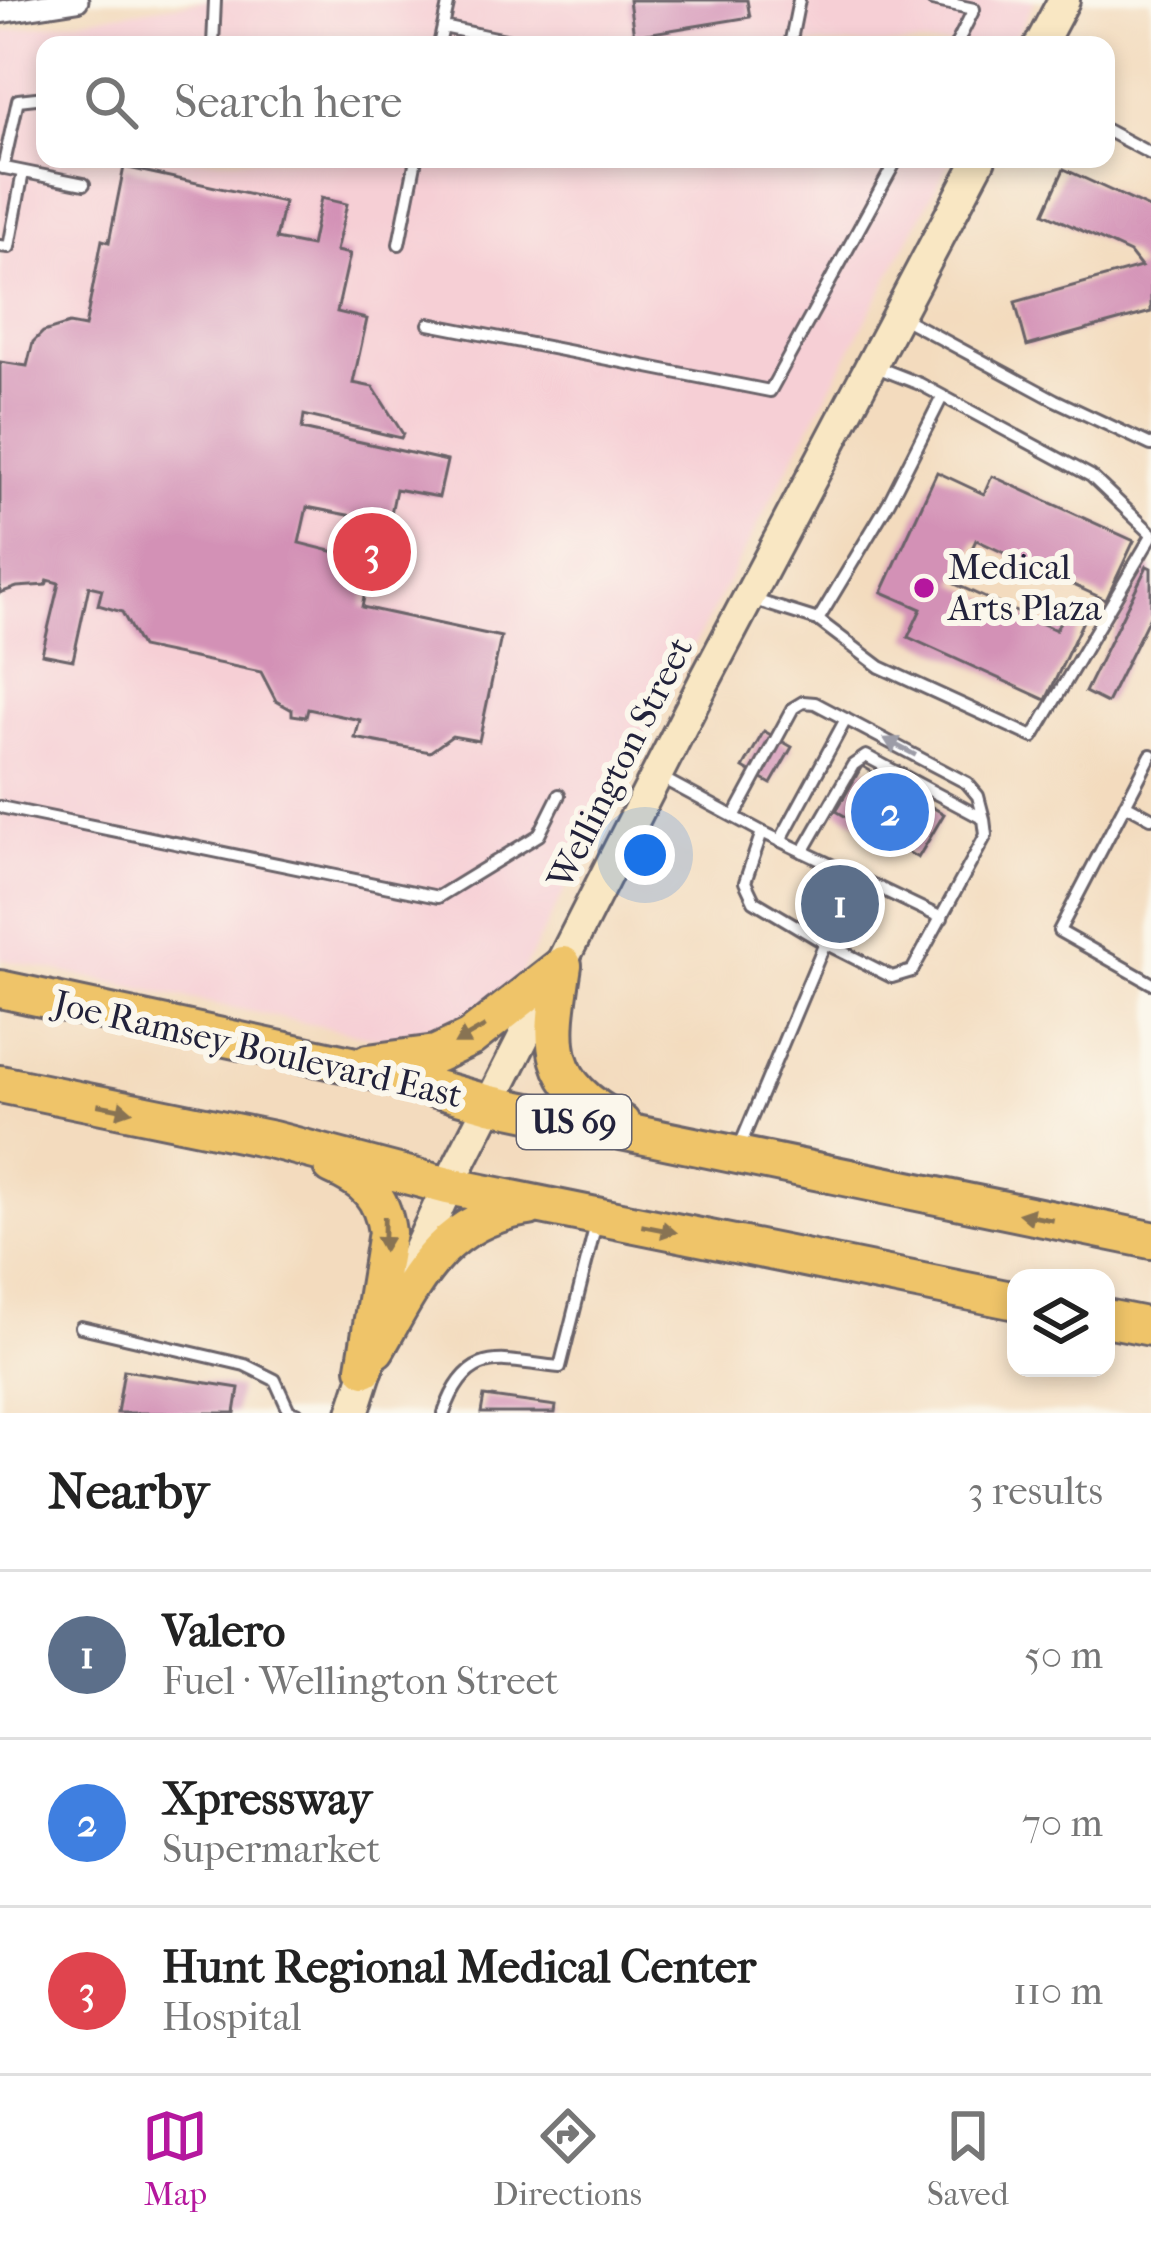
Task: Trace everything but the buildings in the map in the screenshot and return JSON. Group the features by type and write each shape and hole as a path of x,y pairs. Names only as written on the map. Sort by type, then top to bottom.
{"highway":[{"path":"351,1065 436,1054 470,1038 563,965"},
{"path":"563,965 554,1028 566,1078 593,1108 651,1139"},
{"name":"Joe Ramsey Boulevard East","path":"0,989 351,1065 490,1104 1151,1240"},
{"name":"US 69","path":"0,1084 273,1140 448,1186 1007,1298"},
{"path":"273,1140 353,1175 373,1190 384,1211 387,1232 365,1368"},
{"path":"365,1368 416,1279 437,1252 458,1233 498,1211 541,1205"},
{"path":"1115,1320 1151,1327"}],"street":[{"path":"0,12 77,0"},
{"path":"1045,36 1064,0"},
{"name":"Wellington Street","path":"353,1413 365,1368 448,1186 748,598 975,168"}],"lane":[{"path":"213,36 215,0"},
{"path":"441,36 448,0"},
{"path":"792,36 799,0"},
{"path":"932,0 974,9 960,36"},
{"path":"443,27 486,36"},
{"path":"36,98 18,100 2,168 84,184"},
{"path":"1115,135 1151,154"},
{"path":"399,244 414,168"},
{"path":"429,324 770,391 892,168"},
{"path":"0,246 9,248 22,172"},
{"path":"898,316 1151,445"},
{"path":"748,598 818,620 880,667 1033,736 1151,535 1091,476 872,365"},
{"path":"818,620 889,502 942,397"},
{"path":"734,817 793,709 803,701 968,783 978,796 986,835 912,971 892,976 754,902 746,882 762,832"},
{"path":"780,841 846,719"},
{"path":"1151,755 1059,931 1151,983"},
{"path":"803,852 853,765 866,756 984,819"},
{"path":"658,776 942,918"},
{"path":"0,807 438,897 539,835 559,795"},
{"path":"1125,804 1151,818"},
{"path":"736,1156 825,943"},
{"path":"444,1413 463,1377 482,1363 511,1359 560,1367 598,1217"},
{"path":"81,1327 245,1365 275,1380 289,1411 297,1413"}],"shaded area":[{"path":"207,0 1035,0 1017,36 36,36 36,168 946,168 521,974 486,1015 410,1045 0,959 0,32"}],"place":[{"name":"Hunt Regional Medical Center","path":"372,552"},
{"name":"Medical Arts Plaza","path":"924,588"},
{"name":"Xpressway","path":"890,812"},
{"name":"Valero","path":"840,904"}]}
